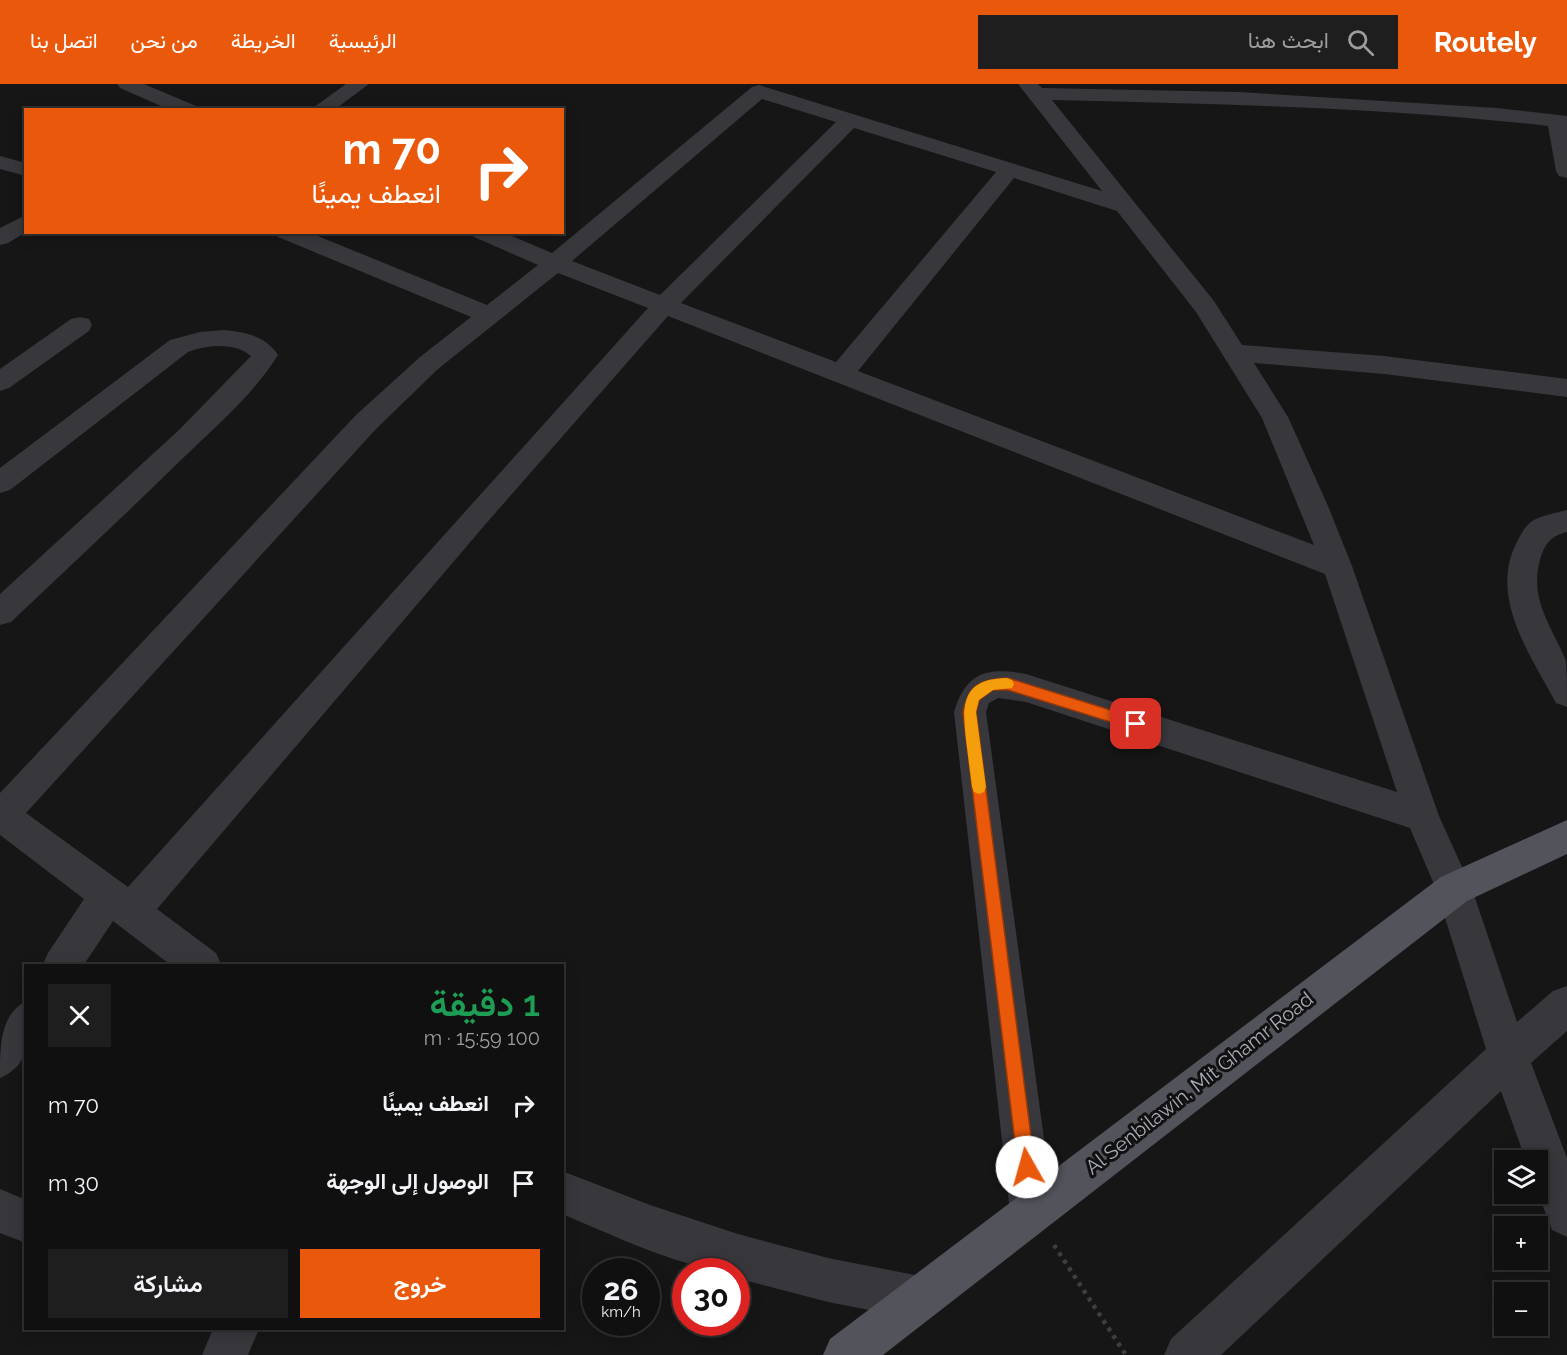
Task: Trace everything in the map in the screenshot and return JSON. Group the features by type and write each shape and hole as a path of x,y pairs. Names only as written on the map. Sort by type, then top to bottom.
{"main road":[{"name":"Al Senbilawin, Mit Ghamr Road","path":"846,1355 1454,890 1567,836"}],"street":[{"path":"127,84 184,108"},
{"path":"323,108 359,84"},
{"path":"200,964 1,814 403,385 555,263 749,88 1125,206"},
{"path":"1032,89 1260,92 1418,100 1562,121 1567,171"},
{"path":"1032,89 1205,307 1275,417 1338,566 1422,816 1454,890 1508,1056 1567,1215"},
{"path":"144,108 161,98"},
{"path":"64,964 480,511 663,306 849,121"},
{"path":"0,162 24,169"},
{"path":"841,374 1009,170"},
{"path":"0,237 24,223"},
{"path":"291,234 489,315"},
{"path":"487,234 663,306 1338,566"},
{"path":"0,382 80,325"},
{"path":"0,483 179,346 206,338 219,337 251,345 265,355 259,366 211,416 0,613"},
{"path":"1235,353 1395,366 1567,388"},
{"path":"1567,521 1544,528 1531,542 1522,562 1520,581 1528,616 1567,693"},
{"path":"1032,1212 970,712 973,697 981,689 992,684 1008,684 1026,688 1422,816"},
{"path":"1186,1355 1508,1056 1567,1005"},
{"path":"0,1058 24,1023"},
{"path":"564,1193 619,1216 762,1264 848,1286 920,1298"},
{"path":"0,1211 24,1221"},
{"path":"225,1355 236,1330"}],"path":[{"path":"1032,1212 1126,1355"}],"slow traffic":[{"path":"979,787 970,712 973,697 981,689 992,684 1007,684"}],"route":[{"path":"1027,1167 970,712 973,697 981,689 992,684 1008,684 1136,724"}]}
